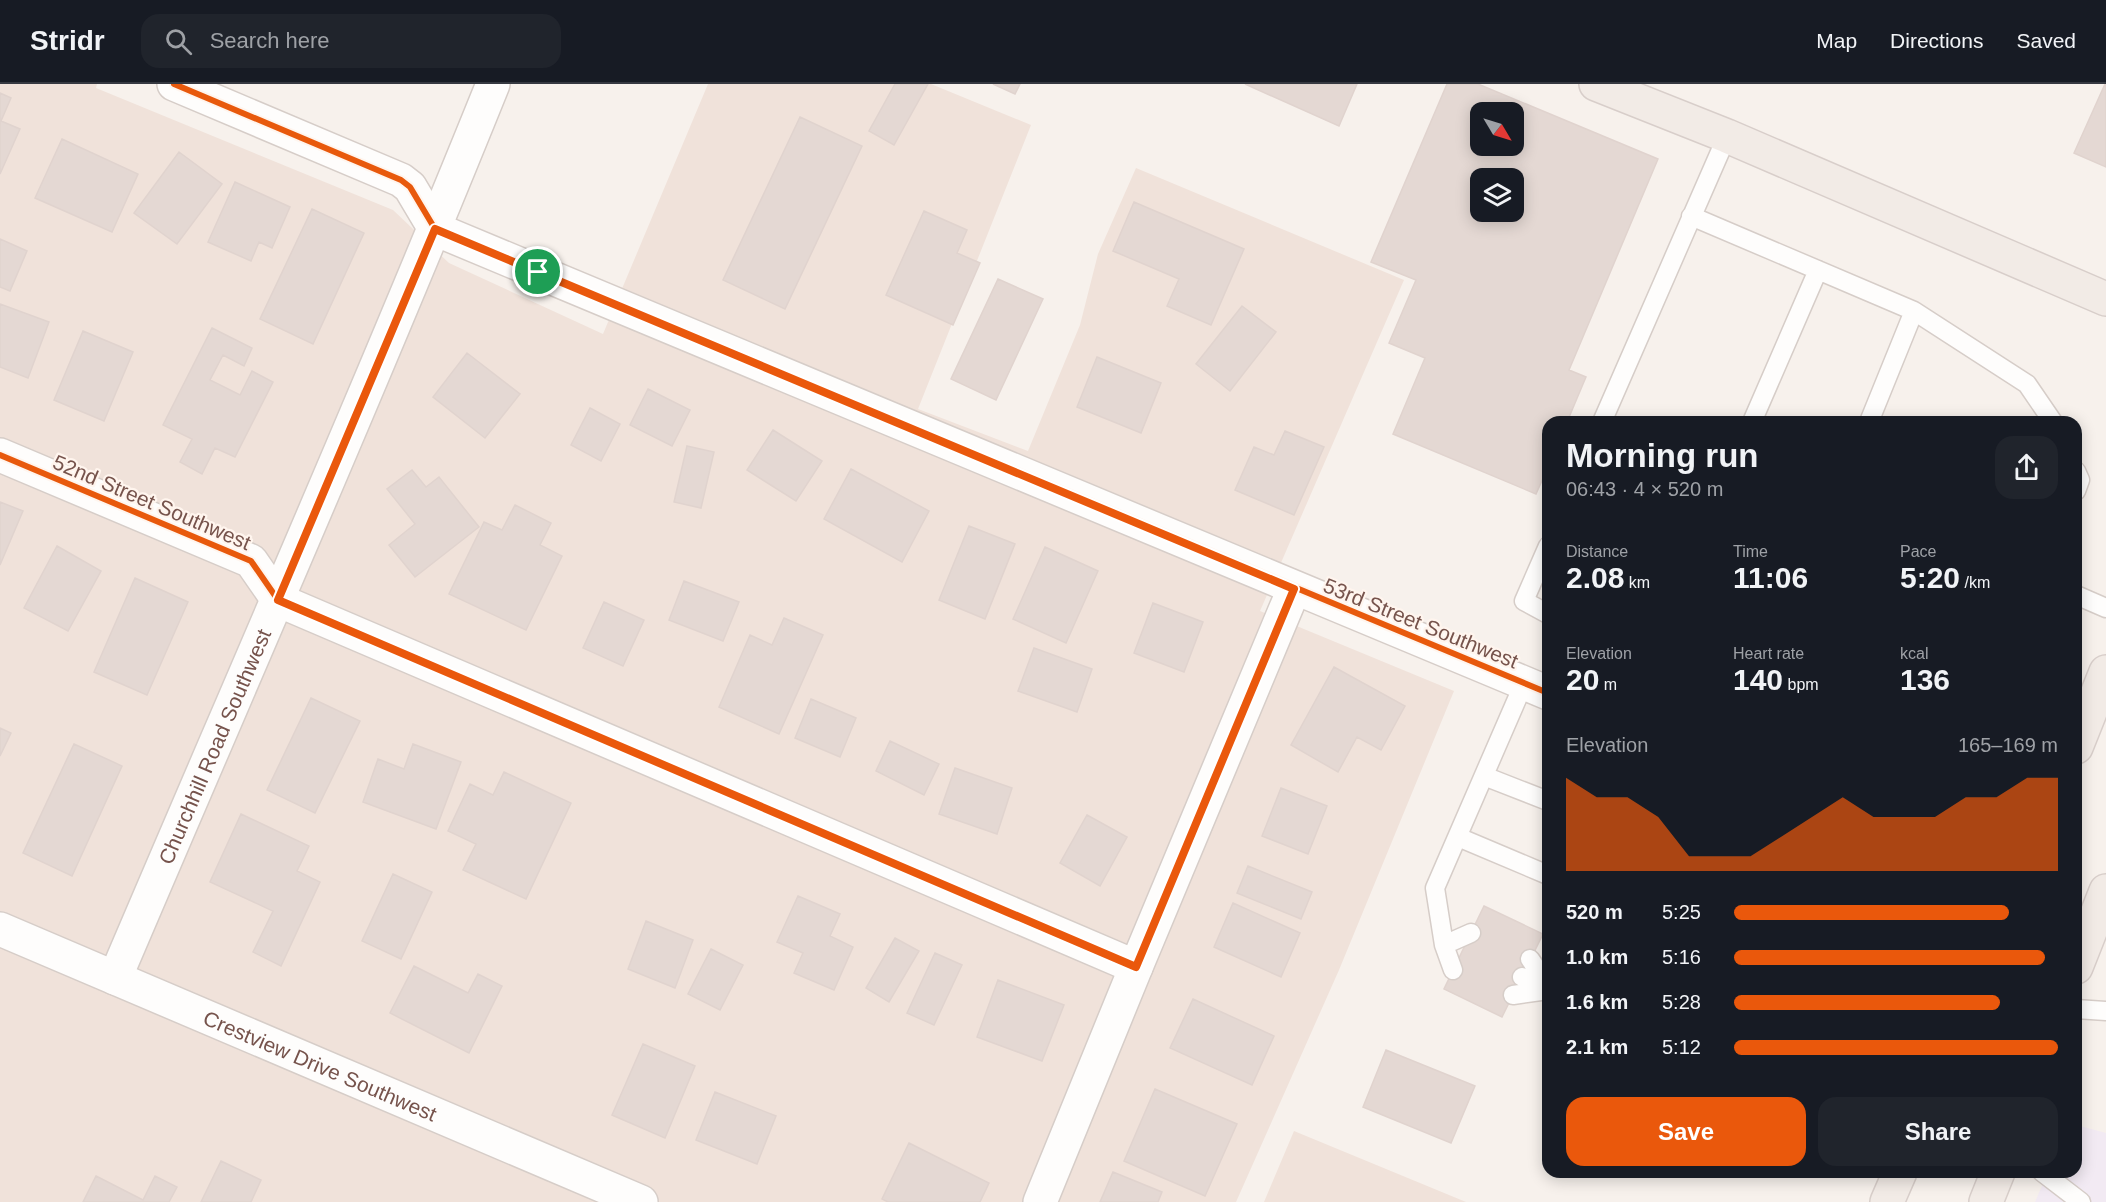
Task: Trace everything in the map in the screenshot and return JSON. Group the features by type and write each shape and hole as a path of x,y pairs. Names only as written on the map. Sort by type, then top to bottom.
{"main road":[{"path":"1596,84 1727,136 2106,299"},
{"path":"2082,732 2106,672"},
{"path":"2082,957 2098,929 2106,891"},
{"path":"1887,1202 1897,1178"},
{"path":"1986,1202 1996,1178"}],"street":[{"path":"174,84 401,180 410,187 435,229"},
{"name":"Churchhill Road Southwest","path":"115,978 278,600 494,84"},
{"name":"53rd Street Southwest","path":"435,229 1536,688"},
{"name":"52nd Street Southwest","path":"0,455 250,561 278,600"},
{"path":"1040,1202 1294,589"},
{"path":"278,600 1136,967"},
{"name":"Crestview Drive Southwest","path":"0,929 641,1202"}],"lane":[{"path":"1605,416 1727,136"},
{"path":"1691,216 1914,311 2027,384 2049,416"},
{"path":"1755,416 1818,270"},
{"path":"1871,416 1914,311"},
{"path":"1542,560 1524,601 1542,611"},
{"path":"2082,598 2106,608"},
{"path":"1453,970 1444,945 1435,888 1484,776 1536,688"},
{"path":"1484,776 1542,799"},
{"path":"1458,837 1542,872"},
{"path":"1444,945 1471,933"},
{"path":"1444,945 1461,953"},
{"path":"1530,959 1542,978"},
{"path":"1522,977 1542,985"},
{"path":"1513,995 1542,989"},
{"path":"2082,1009 2106,1011"},
{"path":"2049,1178 2076,1200"}],"shaded area":[{"path":"0,84 97,84 96,88 393,210 449,263 603,334 708,84 931,84 1031,125 918,409 1028,451 1080,325 1098,254 1136,168 1404,280 1260,611 1454,691 1339,970 1236,1202 0,1202"},
{"path":"2082,1127 2106,1133 2106,1202 2035,1202 2045,1178 2082,1178"},
{"path":"1294,1131 1466,1202 1264,1202"}],"building":[{"path":"895,84 928,84 894,145 869,131"},
{"path":"993,84 1020,84 1015,94"},
{"path":"1245,84 1357,84 1339,126"},
{"path":"1447,84 1478,84 1521,102 1470,102 1470,156 1524,156 1524,103 1658,159 1569,370 1586,377 1570,416 1542,416 1542,480 1536,494 1393,434 1425,358 1389,343 1416,280 1371,262"},
{"path":"2106,84 2106,167 2074,153"},
{"path":"0,93 11,98 1,121 20,129 0,174"},
{"path":"800,117 862,146 785,309 723,280"},
{"path":"62,139 138,174 112,232 35,198"},
{"path":"179,152 222,184 177,244 134,213"},
{"path":"235,182 290,207 272,248 259,242 251,261 208,242"},
{"path":"1134,202 1244,249 1211,325 1167,306 1179,279 1113,251"},
{"path":"312,209 364,233 313,344 260,319"},
{"path":"924,211 967,230 957,253 980,263 953,325 886,295"},
{"path":"0,239 27,251 10,291 0,287"},
{"path":"998,279 1043,299 996,400 951,379"},
{"path":"0,304 49,322 28,378 0,367"},
{"path":"1242,306 1276,332 1230,391 1196,364"},
{"path":"212,328 252,348 244,366 223,355 210,380 240,395 252,371 273,382 235,457 215,448 202,474 180,462 192,439 163,425"},
{"path":"83,331 133,352 104,421 54,400"},
{"path":"467,353 520,394 485,438 433,397"},
{"path":"1097,357 1161,383 1141,433 1077,407"},
{"path":"648,389 690,410 672,446 630,425"},
{"path":"590,408 620,424 601,461 571,445"},
{"path":"773,430 822,461 796,501 747,470"},
{"path":"1285,431 1324,447 1294,515 1235,490 1254,447 1274,455"},
{"path":"687,446 714,452 701,508 674,502"},
{"path":"851,469 929,511 902,562 824,519"},
{"path":"412,470 426,487 439,477 479,527 415,577 389,545 415,524 387,489"},
{"path":"0,502 23,511 0,565"},
{"path":"515,505 551,523 540,545 562,556 526,630 449,594 484,522 502,530"},
{"path":"969,526 1015,544 985,619 939,600"},
{"path":"57,546 101,571 68,631 24,608"},
{"path":"1045,547 1098,571 1066,643 1013,619"},
{"path":"135,578 188,602 147,695 94,672"},
{"path":"684,581 739,602 723,641 669,620"},
{"path":"604,602 644,620 623,666 583,648"},
{"path":"1153,603 1203,622 1184,672 1134,653"},
{"path":"784,618 823,635 779,734 719,707 750,635 772,645"},
{"path":"1034,648 1092,669 1077,712 1018,691"},
{"path":"1334,667 1405,706 1381,750 1357,737 1338,772 1291,745"},
{"path":"311,698 360,721 315,813 267,790"},
{"path":"811,699 856,718 840,757 795,738"},
{"path":"0,728 11,733 0,756"},
{"path":"890,741 939,764 924,795 876,771"},
{"path":"74,744 122,766 72,876 23,853"},
{"path":"413,744 461,762 436,829 363,802 378,759 404,769"},
{"path":"955,768 1012,788 997,834 939,814"},
{"path":"504,772 571,803 526,899 463,870 476,844 448,831 470,784 493,795"},
{"path":"1281,788 1327,806 1308,854 1262,836"},
{"path":"241,814 309,846 297,871 320,882 281,966 253,952 273,911 210,882"},
{"path":"1087,815 1127,837 1100,886 1060,863"},
{"path":"1248,866 1312,892 1301,919 1237,893"},
{"path":"393,874 432,892 401,959 362,941"},
{"path":"798,896 840,914 830,936 853,947 834,990 794,973 803,953 777,942"},
{"path":"1233,903 1300,933 1281,977 1214,947"},
{"path":"1484,906 1542,934 1502,1017 1444,989"},
{"path":"646,921 693,940 675,988 628,969"},
{"path":"895,938 919,951 889,1002 866,988"},
{"path":"711,949 743,965 720,1010 688,994"},
{"path":"935,953 962,965 934,1025 907,1013"},
{"path":"414,966 468,993 478,974 502,986 469,1053 390,1013"},
{"path":"998,980 1064,1005 1042,1061 977,1037"},
{"path":"1193,999 1274,1036 1252,1085 1170,1048"},
{"path":"643,1044 695,1066 665,1138 612,1115"},
{"path":"1386,1050 1475,1086 1451,1143 1363,1107"},
{"path":"1155,1089 1237,1124 1205,1196 1124,1161"},
{"path":"715,1092 776,1116 757,1164 696,1140"},
{"path":"909,1143 989,1183 980,1202 888,1202 882,1199"},
{"path":"221,1161 261,1180 251,1202 201,1202"},
{"path":"1113,1172 1162,1192 1158,1202 1100,1202"},
{"path":"96,1176 143,1200 155,1176 177,1187 169,1202 83,1202"}],"cycle path":[{"path":"174,84 401,180 410,187 435,229 1542,690"},
{"path":"0,455 251,561 278,600 1136,967"}],"route":[{"path":"435,229 538,272 1294,589 1136,967 278,600 435,229"}]}
